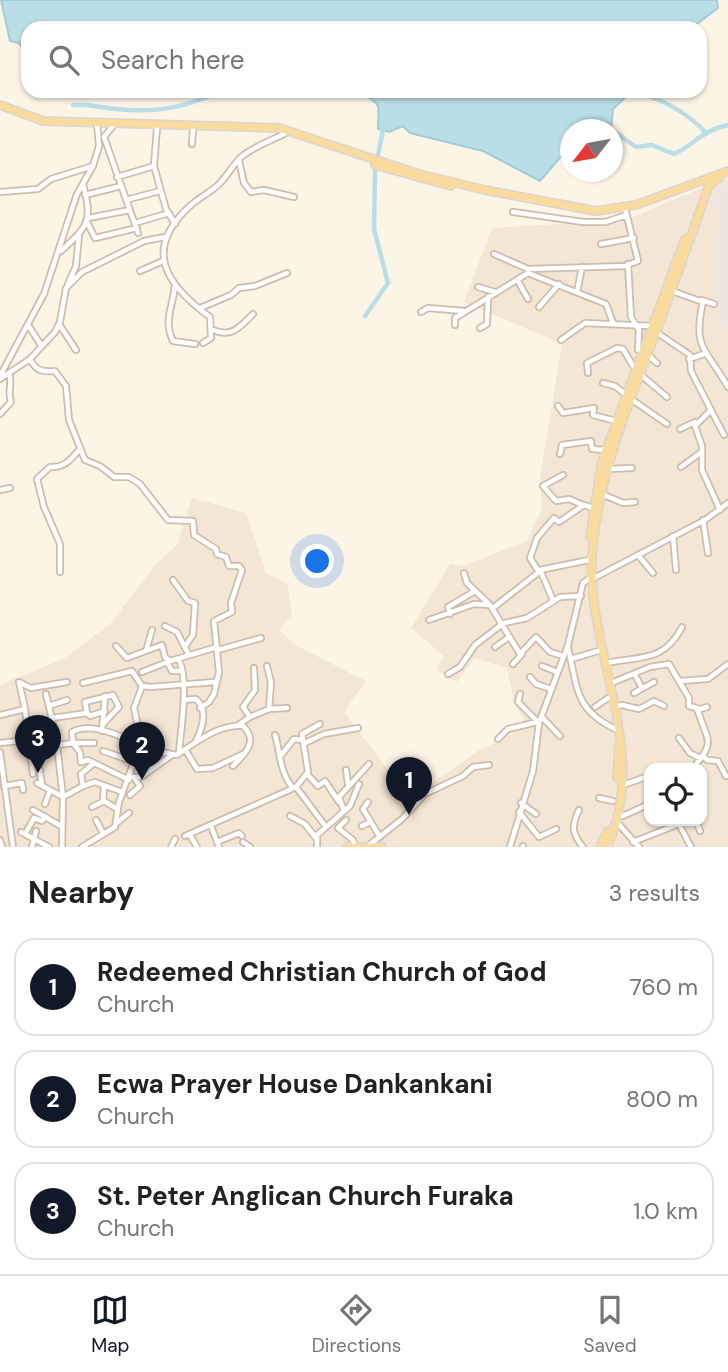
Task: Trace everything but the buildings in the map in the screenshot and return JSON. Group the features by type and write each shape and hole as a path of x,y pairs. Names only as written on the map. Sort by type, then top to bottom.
{"main road":[{"path":"0,107 43,121 267,126 368,161"},
{"path":"97,124 254,129 284,134 388,167 474,188 607,211 626,212 705,184 728,172"},
{"path":"600,847 611,825 620,747 598,651 589,560 593,508 606,450 616,421 671,290 705,184"},
{"path":"637,372 647,354 705,184"},
{"path":"607,847 616,817 624,757 608,684 591,578 593,544 602,494 627,396"},
{"path":"346,847 382,847"}],"street":[{"path":"0,377 44,294 82,184 93,166 100,146 97,124"},
{"path":"98,140 113,126"},
{"path":"157,127 154,166 160,191 175,224"},
{"path":"192,144 194,128"},
{"path":"203,343 209,342 213,330 210,317 187,299 176,284 163,261 162,246 175,224 193,203 219,185 239,160 284,134"},
{"path":"104,137 136,228"},
{"path":"239,160 244,183 251,192 264,190 294,197"},
{"path":"0,192 38,189 51,178 93,166"},
{"path":"117,177 154,166"},
{"path":"82,184 88,220 95,238 136,228 169,213"},
{"path":"85,195 121,186"},
{"path":"126,200 160,191"},
{"path":"58,254 79,235 88,220 130,210"},
{"path":"455,325 455,318 518,281 528,271 638,261 626,212 605,222 583,222 513,212"},
{"path":"0,377 30,359 59,324 66,288 76,266 79,235"},
{"path":"66,288 82,272 112,255 125,253 144,241 166,237"},
{"path":"601,244 634,238"},
{"path":"494,254 606,304 613,323"},
{"path":"141,271 163,261"},
{"path":"628,264 631,317 637,325 638,350"},
{"path":"577,292 582,267"},
{"path":"199,308 231,295 242,286 256,286 287,273"},
{"path":"518,281 528,299"},
{"path":"176,284 166,320 169,332 173,341 195,344"},
{"path":"539,307 545,295 559,284"},
{"path":"478,287 487,287 496,292"},
{"path":"671,290 714,304"},
{"path":"480,328 487,324 488,298"},
{"path":"700,300 703,302 697,330 705,354 713,360 728,387"},
{"path":"421,312 428,308 465,312"},
{"path":"213,330 223,334 236,331 253,314"},
{"path":"561,340 580,325 613,323 654,329 690,355 691,371 723,435"},
{"path":"59,324 76,350"},
{"path":"28,325 41,345"},
{"path":"588,373 587,363 617,348 623,349 637,372 667,397"},
{"path":"647,354 657,363"},
{"path":"689,359 705,354"},
{"path":"30,359 35,368 43,372 55,371 65,382 69,420 88,462 100,466 114,477 129,477 140,484 168,520 192,521 194,535 216,549 217,554 226,557 229,566 239,566 242,576 231,603 232,612 214,621 219,672 209,702 200,708"},
{"path":"0,414 11,402 8,394 12,379 9,373"},
{"path":"603,383 615,386 667,424"},
{"path":"558,406 563,413 594,408 593,415 616,421"},
{"path":"680,429 695,422 710,410"},
{"path":"695,422 702,470 720,510"},
{"path":"560,454 562,445 591,441 592,449 606,450"},
{"path":"60,572 60,544 44,507 37,479 50,467 61,467 80,449"},
{"path":"681,467 701,453"},
{"path":"607,469 632,468"},
{"path":"563,475 542,486 547,494 556,501 569,499 593,508"},
{"path":"0,490 10,488"},
{"path":"602,494 623,503 635,502"},
{"path":"510,847 521,803 533,771 538,722 568,646 583,583 704,520 728,503"},
{"path":"448,674 460,667 475,645 500,624 527,618 551,605 553,600 540,570 530,558 537,538 554,518 559,522 584,505"},
{"path":"704,520 708,553"},
{"path":"673,536 676,570"},
{"path":"638,555 653,573"},
{"path":"429,620 474,604 491,606 540,570 589,560"},
{"path":"464,573 467,583 491,606 500,624 522,654"},
{"path":"173,580 188,601 195,603 193,635 186,645"},
{"path":"450,614 448,607 475,591"},
{"path":"553,600 581,596"},
{"path":"165,626 173,628 186,645 189,655"},
{"path":"605,663 635,660 657,654 676,640 682,627"},
{"path":"145,652 152,631"},
{"path":"495,647 509,637"},
{"path":"513,664 536,637 550,652 564,656"},
{"path":"142,672 189,655 261,638"},
{"path":"116,646 127,658 162,645 172,671 182,671"},
{"path":"568,646 579,700 593,718 615,729"},
{"path":"571,659 598,651"},
{"path":"178,660 182,671 184,699 179,753"},
{"path":"608,684 650,667 669,664 689,698 688,716"},
{"path":"679,681 708,679 728,664"},
{"path":"267,666 271,682 269,709"},
{"path":"541,666 557,673"},
{"path":"250,717 243,707 255,691 254,668"},
{"path":"83,683 132,671 142,686"},
{"path":"635,675 642,688"},
{"path":"530,677 536,684 551,688"},
{"path":"33,774 26,709 19,682 31,688 67,682"},
{"path":"142,686 181,686 215,682"},
{"path":"634,693 654,682"},
{"path":"118,822 117,809 122,792 131,779 139,748 142,747 144,734 139,732 134,708 142,686"},
{"path":"47,694 56,737 63,797 62,847"},
{"path":"520,694 518,702 538,722"},
{"path":"87,713 85,702 113,695 119,708 104,723"},
{"path":"102,731 106,710 105,696"},
{"path":"595,707 608,698"},
{"path":"49,706 67,699"},
{"path":"184,699 199,699 205,724 196,742"},
{"path":"614,708 622,705 639,709 654,701 664,706"},
{"path":"690,706 697,710 708,742 697,763"},
{"path":"697,710 707,707"},
{"path":"131,779 205,736 238,726 250,717 269,709 288,708"},
{"path":"0,715 26,709"},
{"path":"52,718 87,713 90,716 106,710"},
{"path":"542,717 560,736"},
{"path":"498,739 508,729 538,722"},
{"path":"320,724 302,734 307,775 318,786 325,781 344,811"},
{"path":"233,766 247,751 251,738 246,728 238,726"},
{"path":"281,755 294,739 303,741 358,728"},
{"path":"130,795 140,786 131,779 88,760 80,762 80,752 73,743 74,729 102,731 142,747 173,755"},
{"path":"275,735 281,755 282,773 326,827"},
{"path":"0,742 56,737"},
{"path":"680,738 694,757 718,761 726,776"},
{"path":"57,745 94,743"},
{"path":"185,749 197,769 213,768 247,751"},
{"path":"103,751 135,762"},
{"path":"0,752 13,847"},
{"path":"83,786 81,774 93,764"},
{"path":"340,802 348,785 369,764"},
{"path":"369,846 425,794 463,776 473,767 489,765"},
{"path":"39,766 40,784 63,797"},
{"path":"346,770 348,785"},
{"path":"197,847 188,836 295,788 307,775"},
{"path":"620,792 625,783 644,777"},
{"path":"63,797 95,782 122,792"},
{"path":"4,786 22,783 23,790"},
{"path":"316,838 350,806 359,784"},
{"path":"103,801 104,787"},
{"path":"45,804 50,790"},
{"path":"599,798 613,801"},
{"path":"103,801 117,809"},
{"path":"92,807 103,801"},
{"path":"363,809 368,802"},
{"path":"521,803 536,814"},
{"path":"350,806 363,809 380,836"},
{"path":"639,847 616,817 644,806"},
{"path":"33,810 61,826"},
{"path":"579,810 572,824 575,837 583,847"},
{"path":"519,811 540,837 556,829"},
{"path":"82,847 129,813"},
{"path":"290,816 305,824 316,838 317,847"},
{"path":"46,817 42,821 34,818 23,833 49,847"},
{"path":"96,820 103,834"},
{"path":"346,820 338,828 353,840 355,846"},
{"path":"362,826 370,822"},
{"path":"211,826 218,844"},
{"path":"634,842 674,826"},
{"path":"680,826 691,847"},
{"path":"698,826 700,831"},
{"path":"32,847 36,831"},
{"path":"212,847 239,833 250,847"},
{"path":"171,847 175,839"},
{"path":"0,840 2,847"}],"shaded area":[{"path":"728,177 728,847 0,847 0,685 63,659 110,624 155,565 177,545 192,498 246,513 266,573 287,584 292,614 279,630 297,646 366,681 344,712 410,799 478,751 527,726 514,702 507,668 475,658 457,682 436,670 444,656 411,628 450,564 463,566 527,541 542,508 540,478 562,344 464,302 492,228 626,220"},
{"path":"728,180 728,345 714,298 714,247 721,210 709,205 715,192"}],"water":[{"path":"1,0 717,0 718,8 701,21 21,21 21,46 10,41"},
{"path":"370,98 625,98 613,109 612,119 560,119 560,158 540,181 483,151 410,133 403,126 389,132 378,129 377,105"}],"waterway":[{"path":"73,105 158,110 205,98"},
{"path":"654,98 679,111 706,133"},
{"path":"623,138 636,147 652,145 674,154 705,134 728,125"},
{"path":"365,316 388,283 374,229 375,170 383,130"}],"place":[{"name":"St. Peter Anglican Church Furaka","path":"38,773"},
{"name":"Ecwa Prayer House Dankankani","path":"142,780"},
{"name":"Redeemed Christian Church of God","path":"409,815"}]}
